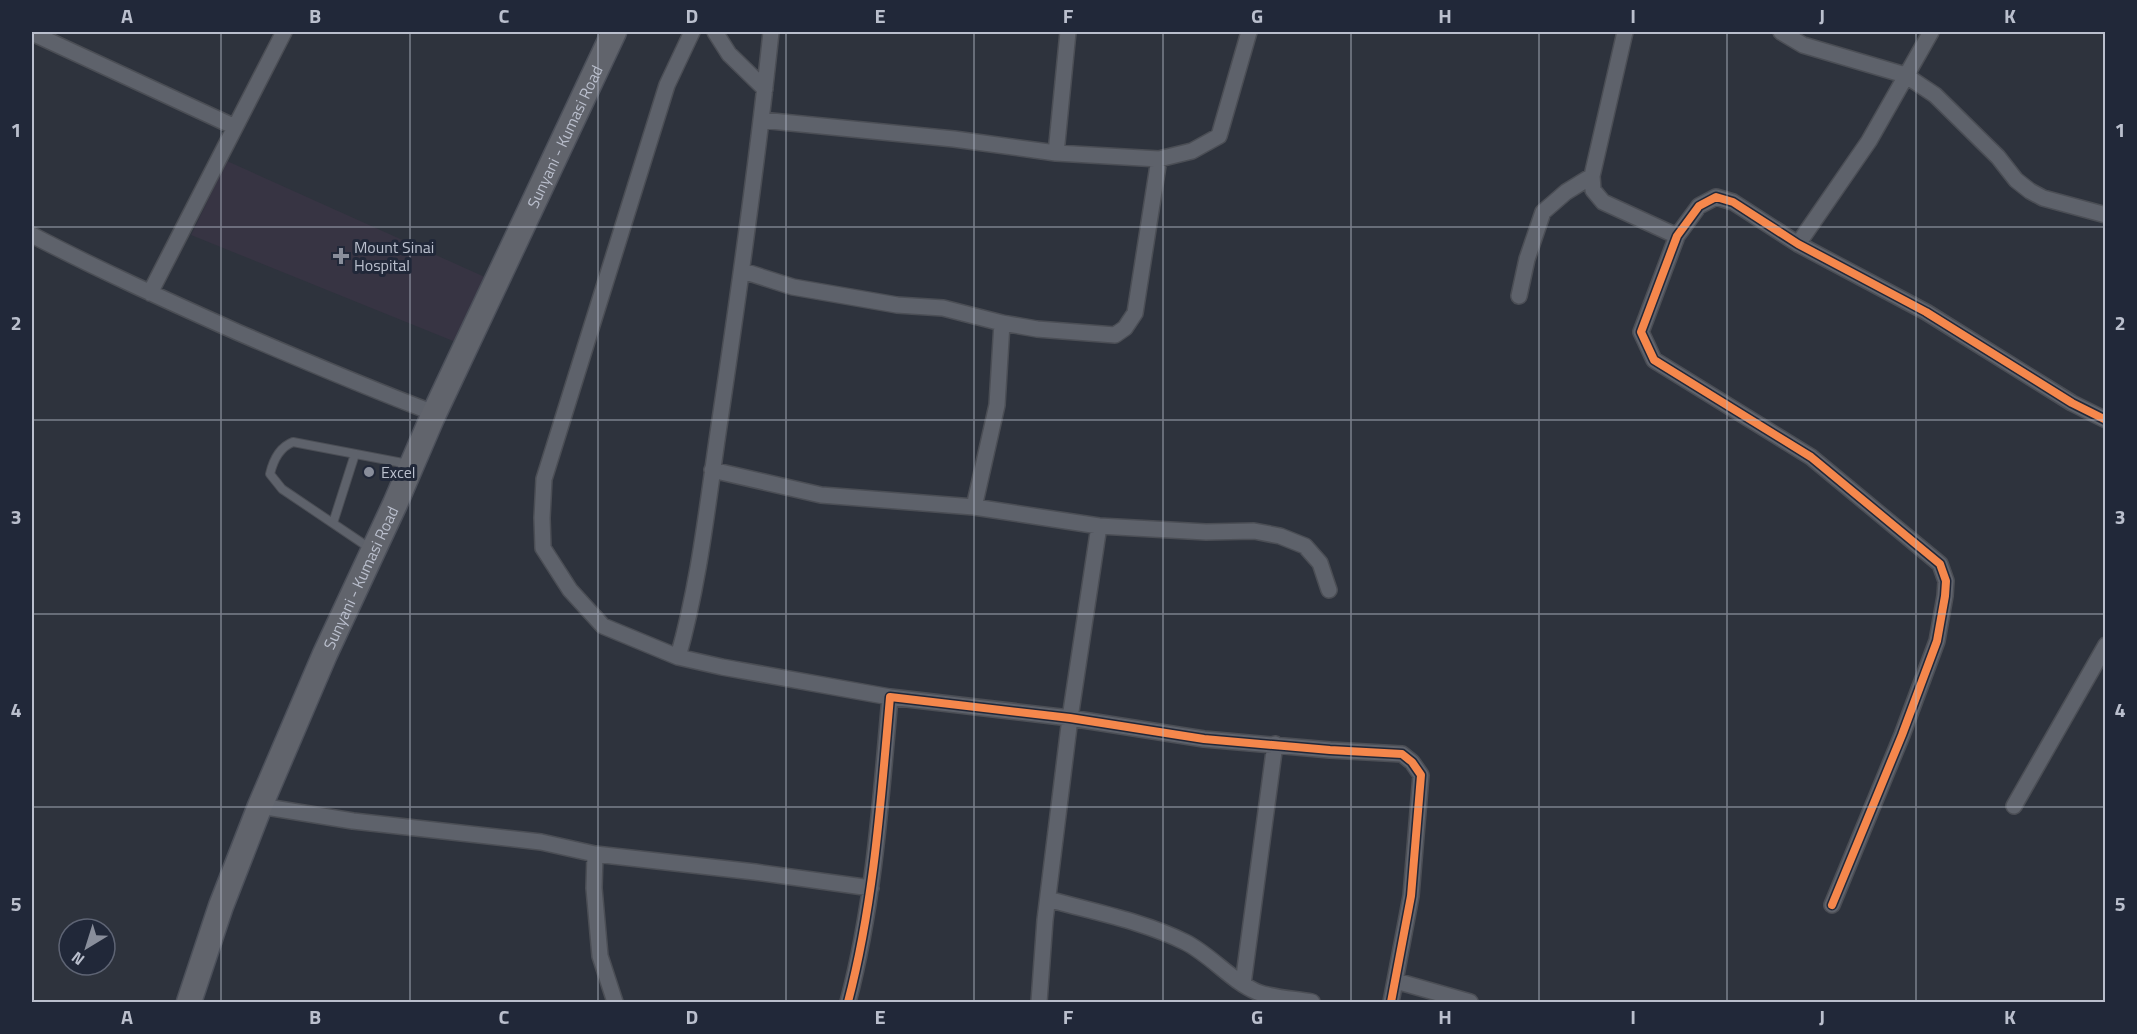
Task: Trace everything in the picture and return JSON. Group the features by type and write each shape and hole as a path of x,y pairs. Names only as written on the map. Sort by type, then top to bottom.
{"main road":[{"name":"Sunyani - Kumasi Road","path":"189,1002 221,906 260,806 325,654 434,413 614,32"}],"street":[{"path":"150,293 285,32"},
{"path":"692,32 667,85 544,479 543,548 570,590 603,626 678,657 722,668 890,697 1070,718 1204,739 1402,754 1412,762 1421,776 1411,896 1391,1002"},
{"path":"715,32 729,54 765,89"},
{"path":"678,657 704,534 743,272 771,32"},
{"path":"1056,153 1068,32"},
{"path":"761,120 954,139 1056,153 1159,159 1192,151 1219,136 1249,32"},
{"path":"1625,32 1592,176 1593,190 1603,202 1677,236"},
{"path":"1781,32 1803,45 1905,75 1935,95 1998,158 2016,180 2030,191 2054,201 2106,215"},
{"path":"1798,244 1869,141 1931,32"},
{"path":"32,33 235,127"},
{"path":"743,272 793,287 897,305 943,308 1037,329 1114,335 1125,328 1135,313 1159,159"},
{"path":"1519,296 1527,259 1543,212 1566,192 1592,176"},
{"path":"1832,905 1902,735 1937,641 1946,580 1940,564 1811,457 1654,360 1641,332 1677,236 1699,206 1716,197 1733,202 1798,244 1926,312 2072,403 2106,420"},
{"path":"32,235 150,293 369,389 434,413"},
{"path":"974,507 997,405 1002,323"},
{"path":"712,470 821,495 974,507 1099,526 1206,532 1254,531 1280,536 1305,546 1320,563 1329,590"},
{"path":"1039,1002 1048,899 1070,718 1099,526"},
{"path":"2014,806 2106,645"},
{"path":"848,1002 861,955 871,888 890,697"},
{"path":"1243,984 1275,744"},
{"path":"260,806 353,821 541,842 595,854 871,888"},
{"path":"595,854 594,888 600,956 615,1002"},
{"path":"1048,899 1154,929 1186,942 1215,961 1243,984 1259,992 1312,1002"},
{"path":"1396,981 1470,1002"}],"lane":[{"path":"374,550 282,489 270,474 271,469 285,445 293,442 412,465"},
{"path":"333,523 355,454"}],"shaded area":[{"name":"Mount Sinai Hospital","path":"227,161 487,278 458,343 191,235"}],"cycle path":[{"path":"1832,905 1902,735 1937,641 1946,581 1940,564 1811,457 1654,360 1641,332 1677,236 1699,206 1716,197 1733,202 1798,244 1926,312 2072,403 2106,420"},
{"path":"848,1002 870,889 880,812 890,697 1070,718 1204,739 1402,754 1412,762 1421,775 1411,896 1391,1002"}],"place":[{"name":"Mount Sinai Hospital","path":"341,256"},
{"name":"Excel","path":"369,472"}]}
